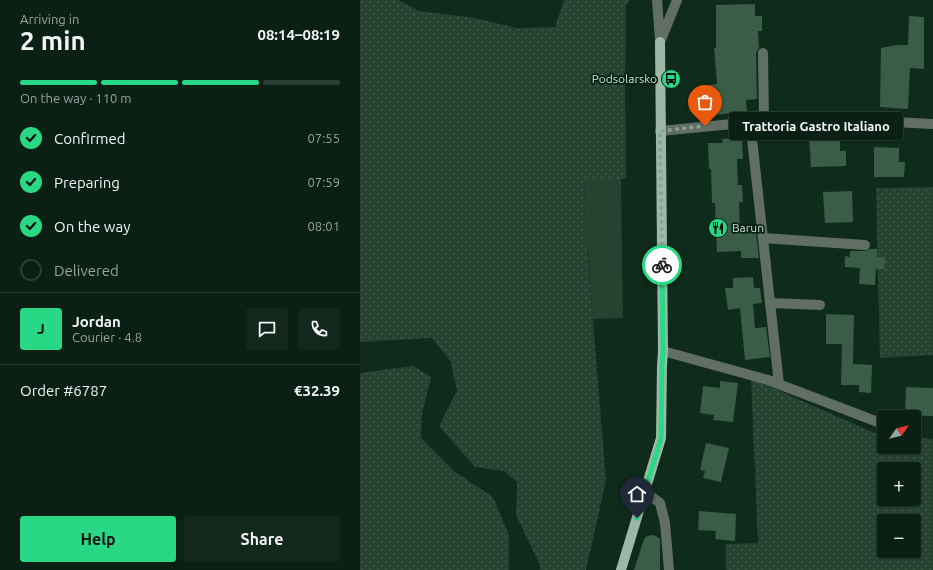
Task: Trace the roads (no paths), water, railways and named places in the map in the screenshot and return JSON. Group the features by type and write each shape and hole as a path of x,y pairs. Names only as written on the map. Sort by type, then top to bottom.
{"main road":[{"path":"621,570 661,438 663,351 660,42"}],"street":[{"path":"657,0 660,42"},
{"path":"660,42 677,0"},
{"path":"763,53 764,121"},
{"path":"660,131 764,121 853,120 933,124"},
{"path":"750,122 779,384"},
{"path":"763,238 865,245"},
{"path":"770,303 820,305"},
{"path":"663,351 768,380 877,422"},
{"path":"645,492 660,503 665,523 669,570"}],"place":[{"name":"Podsolarsko","path":"671,79"},
{"name":"Trattoria Gastro Italiano","path":"705,126"},
{"name":"Barun","path":"718,228"}]}
